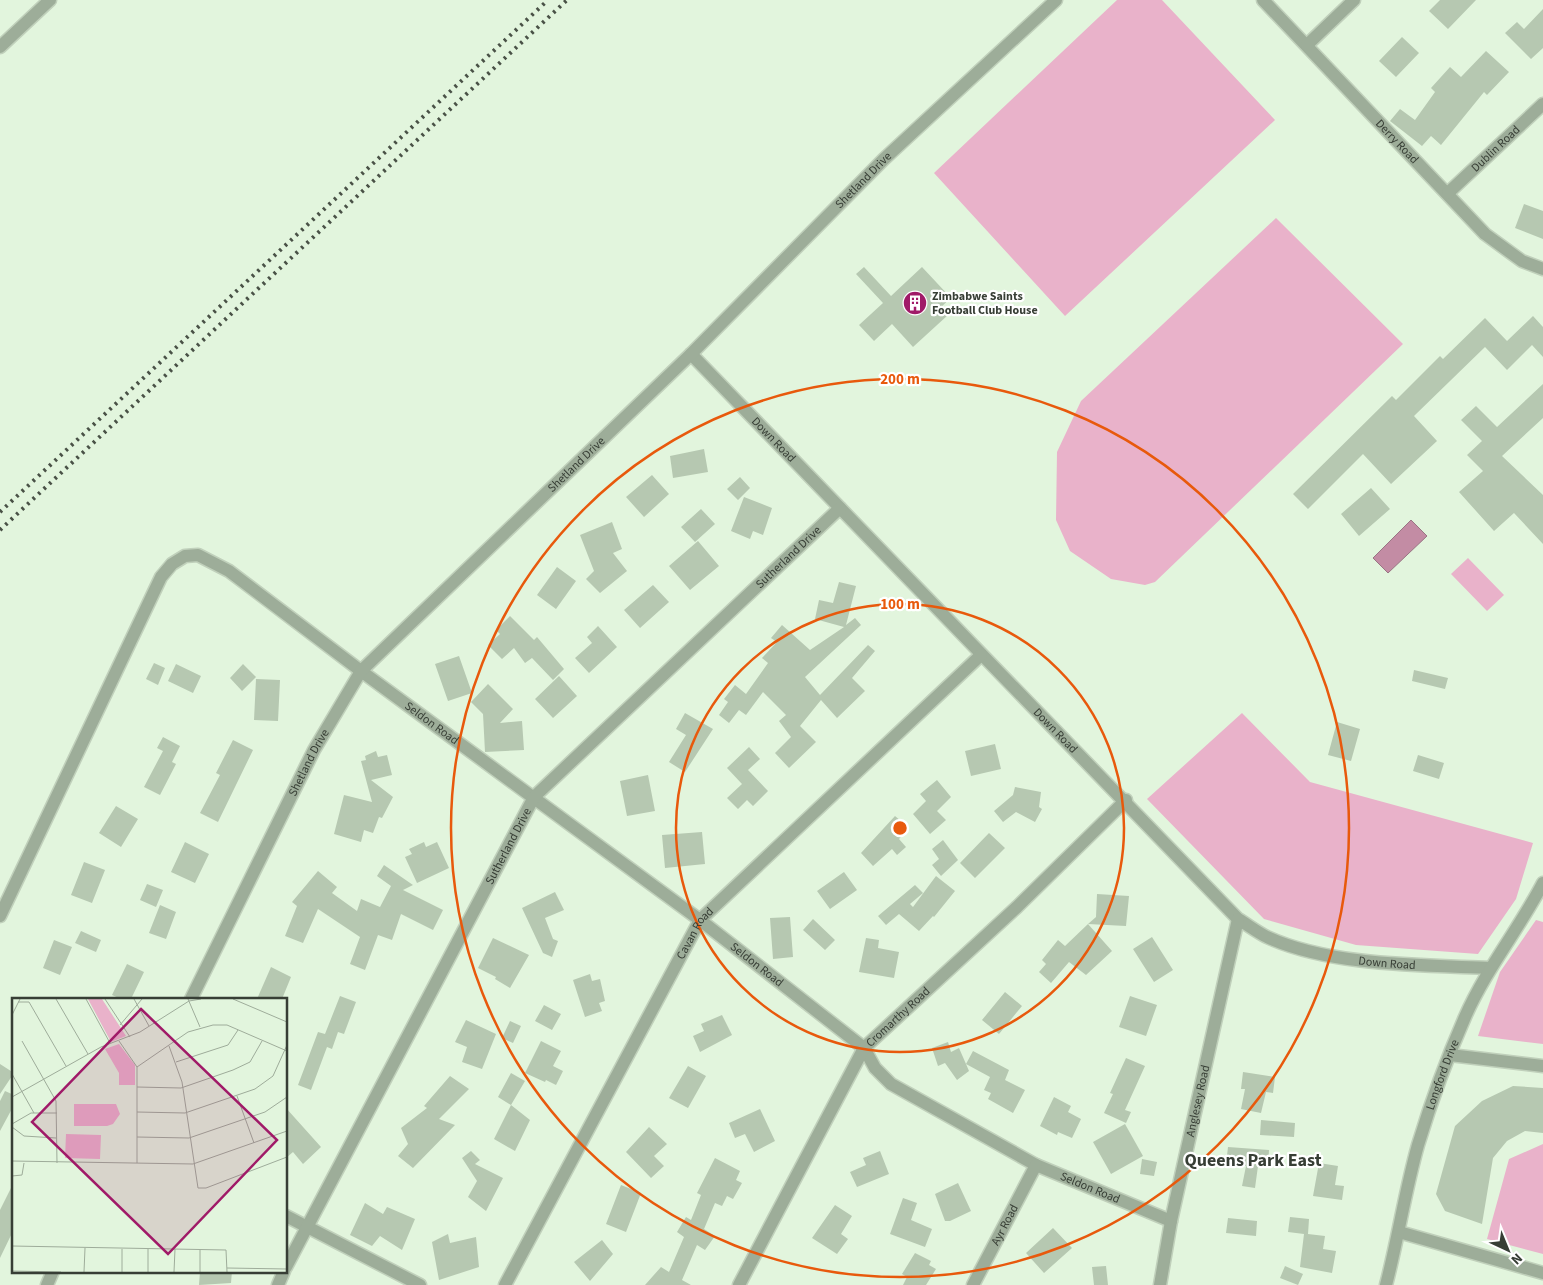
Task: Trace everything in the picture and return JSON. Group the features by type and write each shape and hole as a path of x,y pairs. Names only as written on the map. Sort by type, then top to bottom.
{"street":[{"path":"0,47 50,0"},
{"name":"Shetland Drive","path":"191,998 314,750 361,671 691,354 884,159 1056,0"},
{"name":"Derry Road","path":"1263,0 1485,234 1522,261 1543,269"},
{"path":"1307,45 1354,0"},
{"name":"Dublin Road","path":"1448,193 1543,104"},
{"name":"Down Road","path":"691,354 981,655 1126,800 1238,919 1267,937 1339,957 1381,963 1490,968"},
{"name":"Sutherland Drive","path":"288,1264 534,798 840,508"},
{"name":"Seldon Road","path":"0,916 161,577 172,564 185,556 198,555 211,560 229,571 361,671 700,920 864,1048 875,1068 891,1084 1036,1165 1171,1221"},
{"name":"Cavan Road","path":"505,1285 700,920 981,655"},
{"name":"Cromarthy Road","path":"740,1285 864,1048 1017,907 1126,800"},
{"name":"Longford Drive","path":"1386,1285 1418,1146 1464,1018 1490,968 1530,908 1543,883"},
{"path":"1530,908 1543,912"},
{"name":"Anglesey Road","path":"1160,1285 1171,1221 1238,919"},
{"path":"1450,1055 1543,1066"},
{"name":"Ayr Road","path":"973,1285 1036,1165"},
{"path":"288,1217 420,1285"},
{"path":"1399,1232 1543,1273"},
{"path":"47,1285 54,1272"},
{"path":"278,1285 284,1272"}],"shaded area":[{"path":"1117,0 1162,0 1275,120 1065,316 934,173"},
{"path":"1276,218 1403,344 1155,582 1145,585 1111,579 1070,551 1056,520 1057,452 1081,401"},
{"path":"1411,520 1427,536 1388,573 1373,558"},
{"path":"1468,558 1504,595 1487,611 1451,574"},
{"path":"1242,713 1310,782 1533,843 1516,899 1478,954 1356,945 1264,919 1147,799"},
{"path":"1536,920 1543,922 1543,1044 1478,1036 1500,972"},
{"path":"1543,1144 1543,1254 1487,1239 1509,1159"}],"building":[{"path":"1440,0 1476,0 1448,29 1429,11"},
{"path":"1543,9 1543,48 1531,59 1505,33 1517,22 1524,29"},
{"path":"1402,37 1419,53 1396,77 1379,61"},
{"path":"1486,51 1509,72 1487,95 1484,92 1441,145 1431,136 1422,146 1390,121 1400,109 1415,120 1435,92 1431,88 1450,67 1461,77"},
{"path":"1524,204 1543,211 1543,239 1515,228"},
{"name":"Zimbabwe Saints Football Club House","path":"864,267 891,296 922,267 951,298 941,307 948,315 913,347 892,324 874,341 859,325 883,303 856,274"},
{"path":"1533,316 1543,327 1543,357 1532,345 1507,370 1485,347 1414,416 1437,441 1391,484 1363,454 1308,509 1293,494 1392,396 1396,400 1440,356 1443,359 1485,318 1507,341"},
{"path":"1543,384 1543,418 1502,456 1543,495 1543,544 1514,513 1494,531 1459,492 1483,471 1467,455 1482,441 1461,420 1476,406 1497,427"},
{"path":"704,449 708,472 673,478 670,456"},
{"path":"652,475 669,494 644,517 626,497"},
{"path":"740,477 750,488 738,500 727,489"},
{"path":"1371,488 1390,509 1359,536 1341,514"},
{"path":"744,497 772,508 763,535 753,531 750,539 731,531"},
{"path":"701,509 715,524 695,542 681,527"},
{"path":"612,522 622,549 613,553 627,571 600,593 586,579 594,571 580,535"},
{"path":"698,541 719,566 690,590 669,566"},
{"path":"557,567 576,581 556,609 537,595"},
{"path":"839,582 856,586 846,625 855,618 861,625 805,677 820,695 868,645 875,651 852,678 865,691 837,718 821,700 800,726 816,742 789,768 775,753 791,737 779,721 786,715 763,692 746,715 739,710 729,723 719,715 728,702 724,699 735,685 746,694 768,663 762,658 777,642 771,638 782,625 810,650 844,627 815,619 819,600 833,603"},
{"path":"653,585 669,602 640,628 624,610"},
{"path":"510,616 534,640 537,637 564,669 553,680 532,658 525,663 514,648 502,659 488,645 500,634 496,630"},
{"path":"598,626 617,647 589,673 575,658 592,643 587,637"},
{"path":"459,656 472,693 448,701 435,664"},
{"path":"154,663 165,668 158,685 146,679"},
{"path":"176,664 201,676 193,693 168,681"},
{"path":"243,664 256,677 242,691 230,678"},
{"path":"1414,670 1448,678 1445,689 1412,681"},
{"path":"559,676 577,696 553,718 535,699"},
{"path":"256,679 280,680 278,721 254,720"},
{"path":"488,684 513,709 500,723 522,721 524,750 485,752 483,714 471,702"},
{"path":"685,713 713,729 685,772 669,762 686,735 676,729"},
{"path":"1337,722 1360,729 1351,761 1328,755"},
{"path":"163,737 180,746 172,762 176,764 160,795 144,787 163,751 157,748"},
{"path":"233,740 253,750 218,822 200,813 220,775 216,773"},
{"path":"995,744 1001,769 971,776 965,751"},
{"path":"749,747 760,759 748,770 768,791 753,806 747,800 738,809 727,798 742,784 727,768"},
{"path":"376,751 378,757 387,755 392,775 371,780 393,797 382,818 379,817 373,833 364,830 361,842 334,834 344,795 372,802 361,761 366,760 365,756"},
{"path":"1418,755 1444,763 1439,779 1413,771"},
{"path":"648,775 655,811 627,816 620,781"},
{"path":"937,780 951,797 937,811 946,820 930,834 913,814 926,801 920,794"},
{"path":"1015,787 1041,792 1039,807 1042,809 1035,822 1016,812 1003,822 994,811 1013,795"},
{"path":"116,806 138,819 121,847 99,833"},
{"path":"895,816 909,828 899,839 906,847 897,855 892,849 873,866 861,853"},
{"path":"702,832 705,864 665,868 662,835"},
{"path":"989,833 1005,848 975,878 960,863"},
{"path":"943,840 958,860 941,876 932,865 939,859 932,849"},
{"path":"185,842 209,854 195,883 171,872"},
{"path":"424,842 426,847 437,842 449,868 417,883 405,857 412,854 409,849"},
{"path":"84,862 105,870 92,903 71,895"},
{"path":"384,865 413,885 403,890 443,910 433,930 401,914 392,940 378,935 365,970 350,964 360,937 318,909 303,943 285,936 297,906 292,902 318,871 337,887 332,893 357,911 361,899 380,907 391,886 377,876"},
{"path":"844,872 857,890 830,909 817,891"},
{"path":"936,876 955,891 934,917 919,931 899,914 886,925 878,916 915,885 923,893 910,904 913,907"},
{"path":"147,884 163,890 156,907 140,900"},
{"path":"555,892 564,910 545,918 553,939 558,941 552,957 543,953 522,908"},
{"path":"1097,894 1129,896 1126,926 1088,924 1096,917"},
{"path":"160,905 176,912 166,939 149,933"},
{"path":"790,917 793,957 773,959 770,918"},
{"path":"813,919 835,940 825,950 803,930"},
{"path":"1088,924 1112,951 1086,975 1069,962 1051,983 1039,972 1046,964 1042,960 1058,940 1065,946"},
{"path":"81,931 101,940 96,952 75,943"},
{"path":"1152,937 1173,970 1154,982 1133,949"},
{"path":"493,938 529,955 510,988 495,979 496,977 478,968"},
{"path":"866,938 879,940 878,948 899,952 894,978 859,972"},
{"path":"54,940 72,947 60,975 43,968"},
{"path":"127,964 144,972 131,998 119,998 112,995"},
{"path":"271,967 291,977 282,998 257,998"},
{"path":"590,974 592,981 600,979 605,1001 599,1003 602,1011 585,1017 573,980"},
{"path":"1005,992 1022,1006 999,1034 982,1020"},
{"path":"340,996 356,1002 344,1034 338,1032 332,1049 327,1047 311,1090 298,1085 318,1032 325,1034"},
{"path":"1130,996 1157,1005 1146,1036 1119,1027"},
{"path":"544,1005 561,1014 552,1030 535,1021"},
{"path":"722,1015 732,1035 700,1052 693,1036 704,1031 701,1024"},
{"path":"466,1020 496,1034 482,1069 462,1062 467,1047 455,1042"},
{"path":"510,1021 521,1026 513,1043 502,1038"},
{"path":"541,1041 561,1051 553,1066 563,1071 556,1085 525,1073"},
{"path":"948,1042 951,1052 959,1048 969,1071 957,1080 945,1063 938,1066 932,1048"},
{"path":"973,1051 1009,1070 1005,1080 1025,1090 1013,1113 988,1099 991,1093 984,1090 990,1077 966,1064"},
{"path":"1126,1058 1145,1066 1125,1110 1131,1112 1126,1123 1104,1113 1113,1094 1110,1093"},
{"path":"0,1064 12,1072 12,1076 0,1094"},
{"path":"688,1066 706,1076 688,1108 669,1098"},
{"path":"1243,1072 1275,1077 1273,1093 1266,1092 1261,1113 1241,1109 1245,1089 1241,1089"},
{"path":"511,1073 525,1081 511,1105 498,1097"},
{"path":"450,1076 469,1089 439,1119 455,1125 413,1168 398,1156 408,1144 401,1128 427,1108 424,1106"},
{"path":"1513,1086 1543,1088 1543,1133 1525,1131 1507,1141 1493,1158 1482,1224 1445,1211 1436,1194 1455,1126 1482,1101"},
{"path":"5,1091 12,1094 12,1109 0,1131 0,1101"},
{"path":"1054,1097 1071,1106 1068,1112 1081,1119 1072,1138 1058,1132 1057,1135 1040,1126"},
{"path":"511,1105 530,1120 515,1151 494,1139"},
{"path":"760,1109 775,1141 754,1152 745,1134 735,1138 729,1123"},
{"path":"288,1110 321,1147 303,1164 293,1152 288,1156"},
{"path":"1261,1120 1295,1123 1294,1137 1260,1135"},
{"path":"1125,1124 1143,1156 1111,1174 1093,1142"},
{"path":"649,1127 667,1144 654,1156 664,1166 651,1178 626,1152"},
{"path":"1228,1147 1269,1150 1268,1167 1258,1166 1255,1188 1242,1186 1246,1166 1226,1164"},
{"path":"471,1151 480,1160 475,1164 503,1178 486,1211 468,1197 477,1181 462,1158"},
{"path":"880,1151 889,1174 857,1187 850,1172 866,1165 863,1158"},
{"path":"715,1158 740,1171 736,1180 742,1183 733,1199 727,1196 722,1206 715,1203 704,1229 715,1236 705,1250 697,1245 682,1280 691,1285 645,1285 661,1267 669,1272 684,1237 677,1232 686,1217 691,1220 701,1195 697,1193"},
{"path":"1142,1159 1157,1162 1154,1176 1140,1174"},
{"path":"1319,1163 1338,1166 1335,1185 1344,1186 1342,1200 1313,1196"},
{"path":"958,1183 971,1211 950,1221 945,1221 935,1194"},
{"path":"621,1185 641,1193 626,1232 606,1224"},
{"path":"12,1186 12,1233 0,1258 0,1210"},
{"path":"903,1198 917,1203 911,1220 932,1229 925,1247 890,1234"},
{"path":"365,1203 383,1214 387,1207 415,1219 402,1250 380,1236 372,1246 350,1235"},
{"path":"835,1205 852,1216 841,1234 848,1239 837,1254 812,1238"},
{"path":"1290,1217 1309,1219 1308,1234 1325,1236 1323,1249 1336,1251 1332,1273 1300,1267 1304,1234 1288,1232"},
{"path":"1228,1218 1257,1221 1256,1236 1226,1233"},
{"path":"1053,1228 1072,1248 1044,1273 1026,1253"},
{"path":"448,1234 450,1243 476,1237 479,1267 439,1280 432,1242"},
{"path":"602,1240 613,1254 590,1281 574,1262"},
{"path":"915,1253 931,1261 929,1265 936,1269 926,1285 903,1285 907,1277 902,1274"},
{"path":"1106,1266 1108,1285 1094,1285 1092,1267"},
{"path":"1285,1266 1303,1274 1298,1285 1280,1278"},
{"path":"200,1272 232,1272 231,1283 199,1285"}],"railway":[{"path":"0,512 548,0"},
{"path":"0,530 567,0"}],"place":[{"name":"Zimbabwe Saints Football Club House","path":"915,303"}],"district":[{"name":"Queens Park East","path":"1253,1160"}]}
